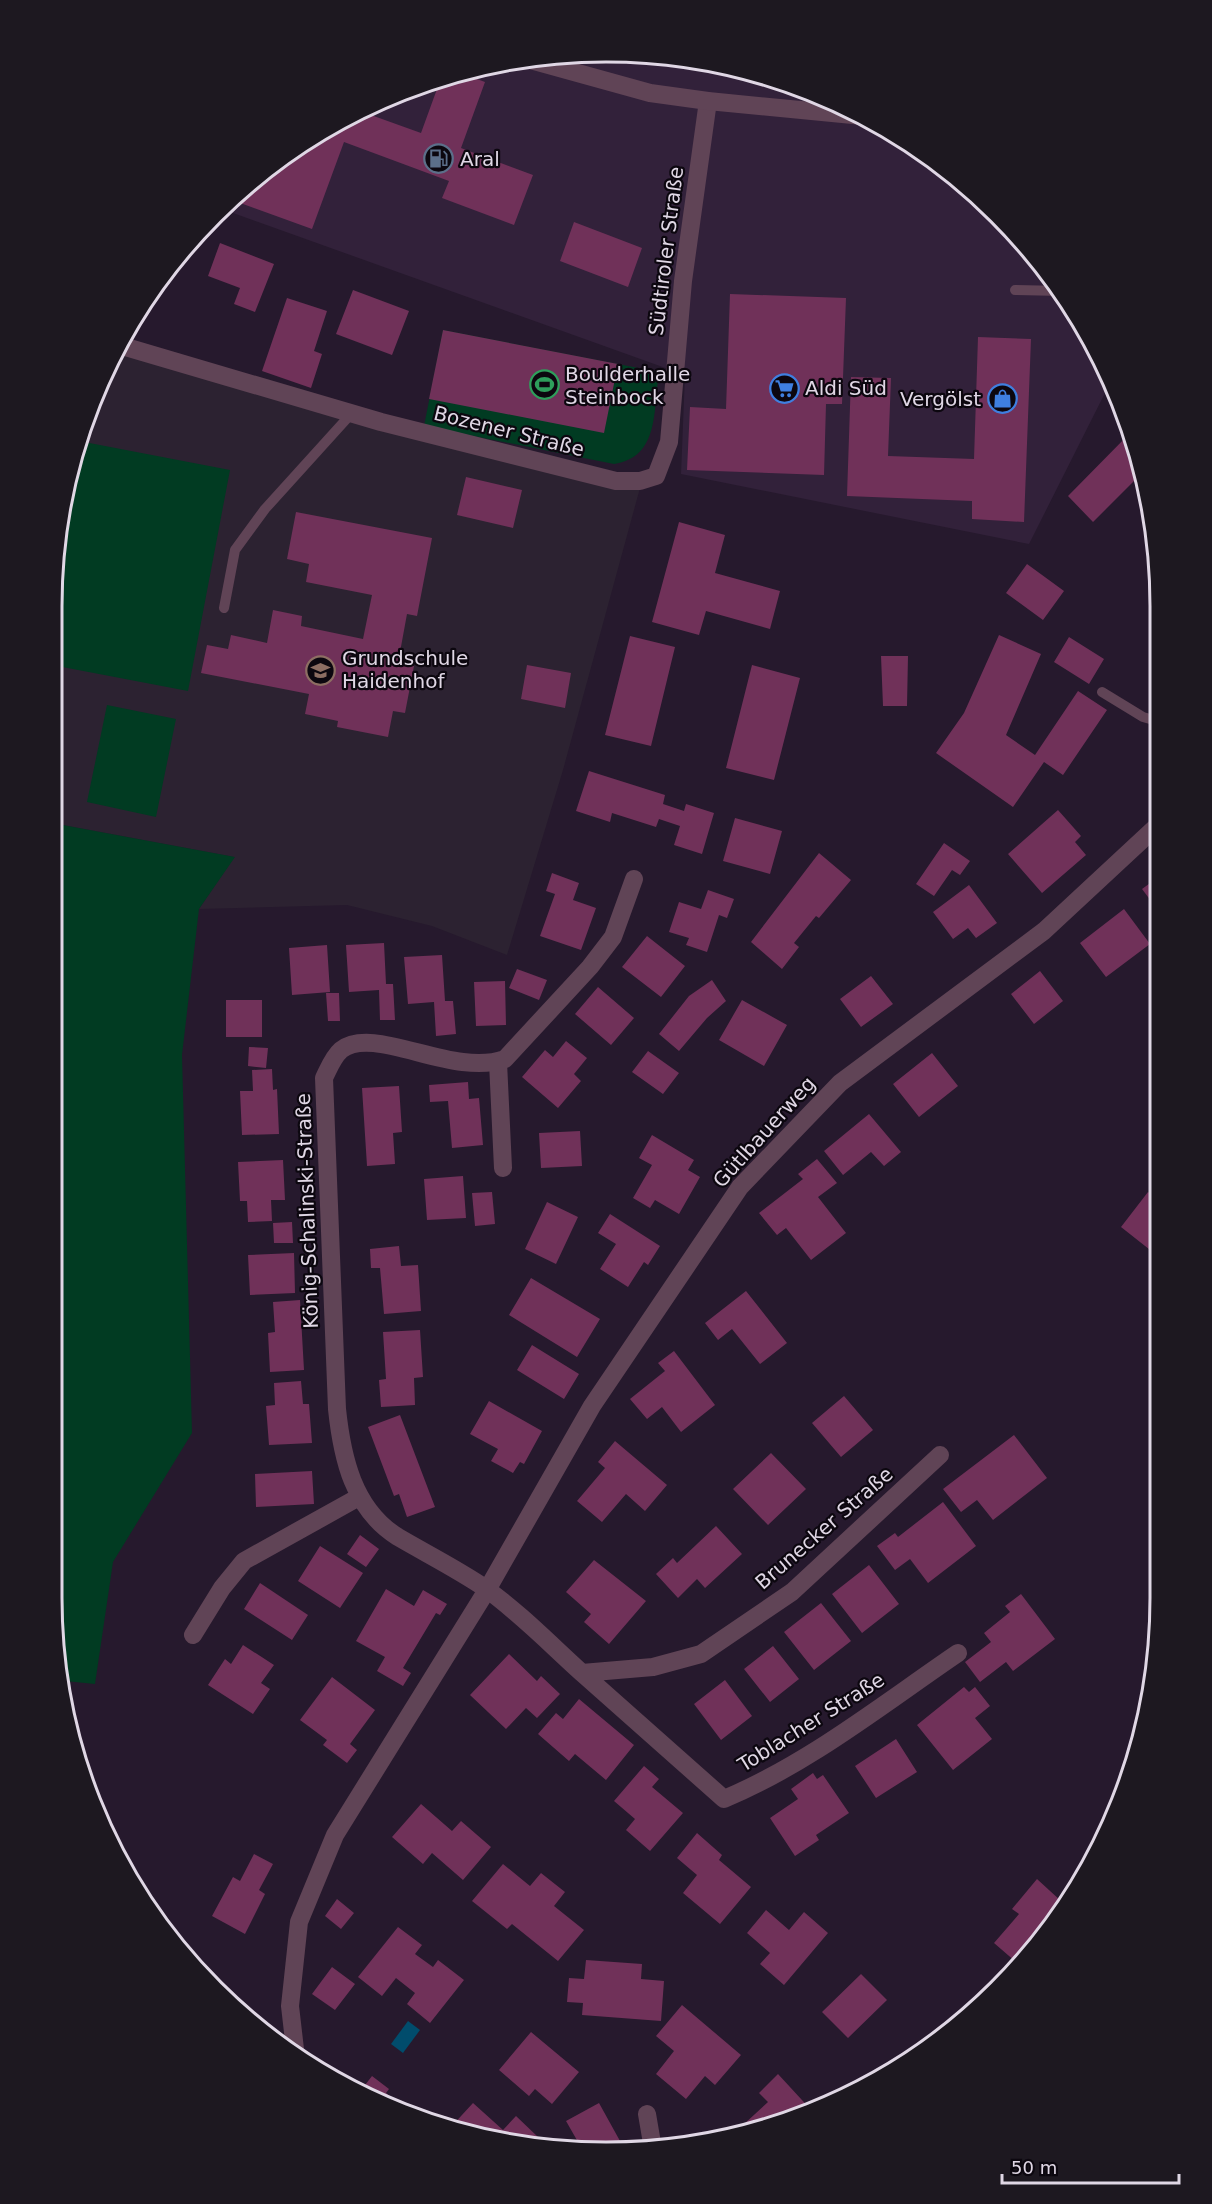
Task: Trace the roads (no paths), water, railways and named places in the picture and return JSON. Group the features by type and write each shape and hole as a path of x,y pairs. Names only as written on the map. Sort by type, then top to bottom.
{"street":[{"path":"548,65 650,93 837,113"},
{"name":"Südtiroler Straße","path":"656,476 669,442 683,281 708,101"},
{"name":"Bozener Straße","path":"127,348 351,414 616,481 640,481 656,476"},
{"name":"Gütlbauerweg","path":"294,2045 290,2006 299,1922 335,1835 487,1590 592,1406 740,1187 840,1083 1044,931 1150,833"},
{"path":"503,1168 498,1062 505,1059 523,1042 590,968 613,937 634,879"},
{"name":"König-Schalinski-Straße","path":"487,1590 419,1547 397,1536 376,1517 359,1497 342,1452 337,1409 324,1078 332,1061 342,1049 358,1043 378,1041 417,1054 466,1064 489,1065 498,1062"},
{"name":"Brunecker Straße","path":"582,1673 653,1667 701,1654 792,1592 940,1455"},
{"path":"193,1635 222,1588 244,1561 359,1497"},
{"path":"487,1590 582,1673"},
{"name":"Toblacher Straße","path":"582,1673 724,1799 755,1786 838,1735 958,1653"},
{"path":"647,2114 651,2140"}],"lane":[{"path":"1015,290 1050,291"},
{"path":"224,608 235,550 265,509 351,414"},
{"path":"1102,692 1150,719"}],"water":[{"path":"408,2021 420,2030 403,2053 391,2044"}],"place":[{"name":"Aral","path":"439,159"},
{"name":"Boulderhalle Steinbock","path":"544,385"},
{"name":"Aldi Süd","path":"784,388"},
{"name":"Vergölst","path":"1002,399"},
{"name":"Grundschule Haidenhof","path":"321,670"}]}
